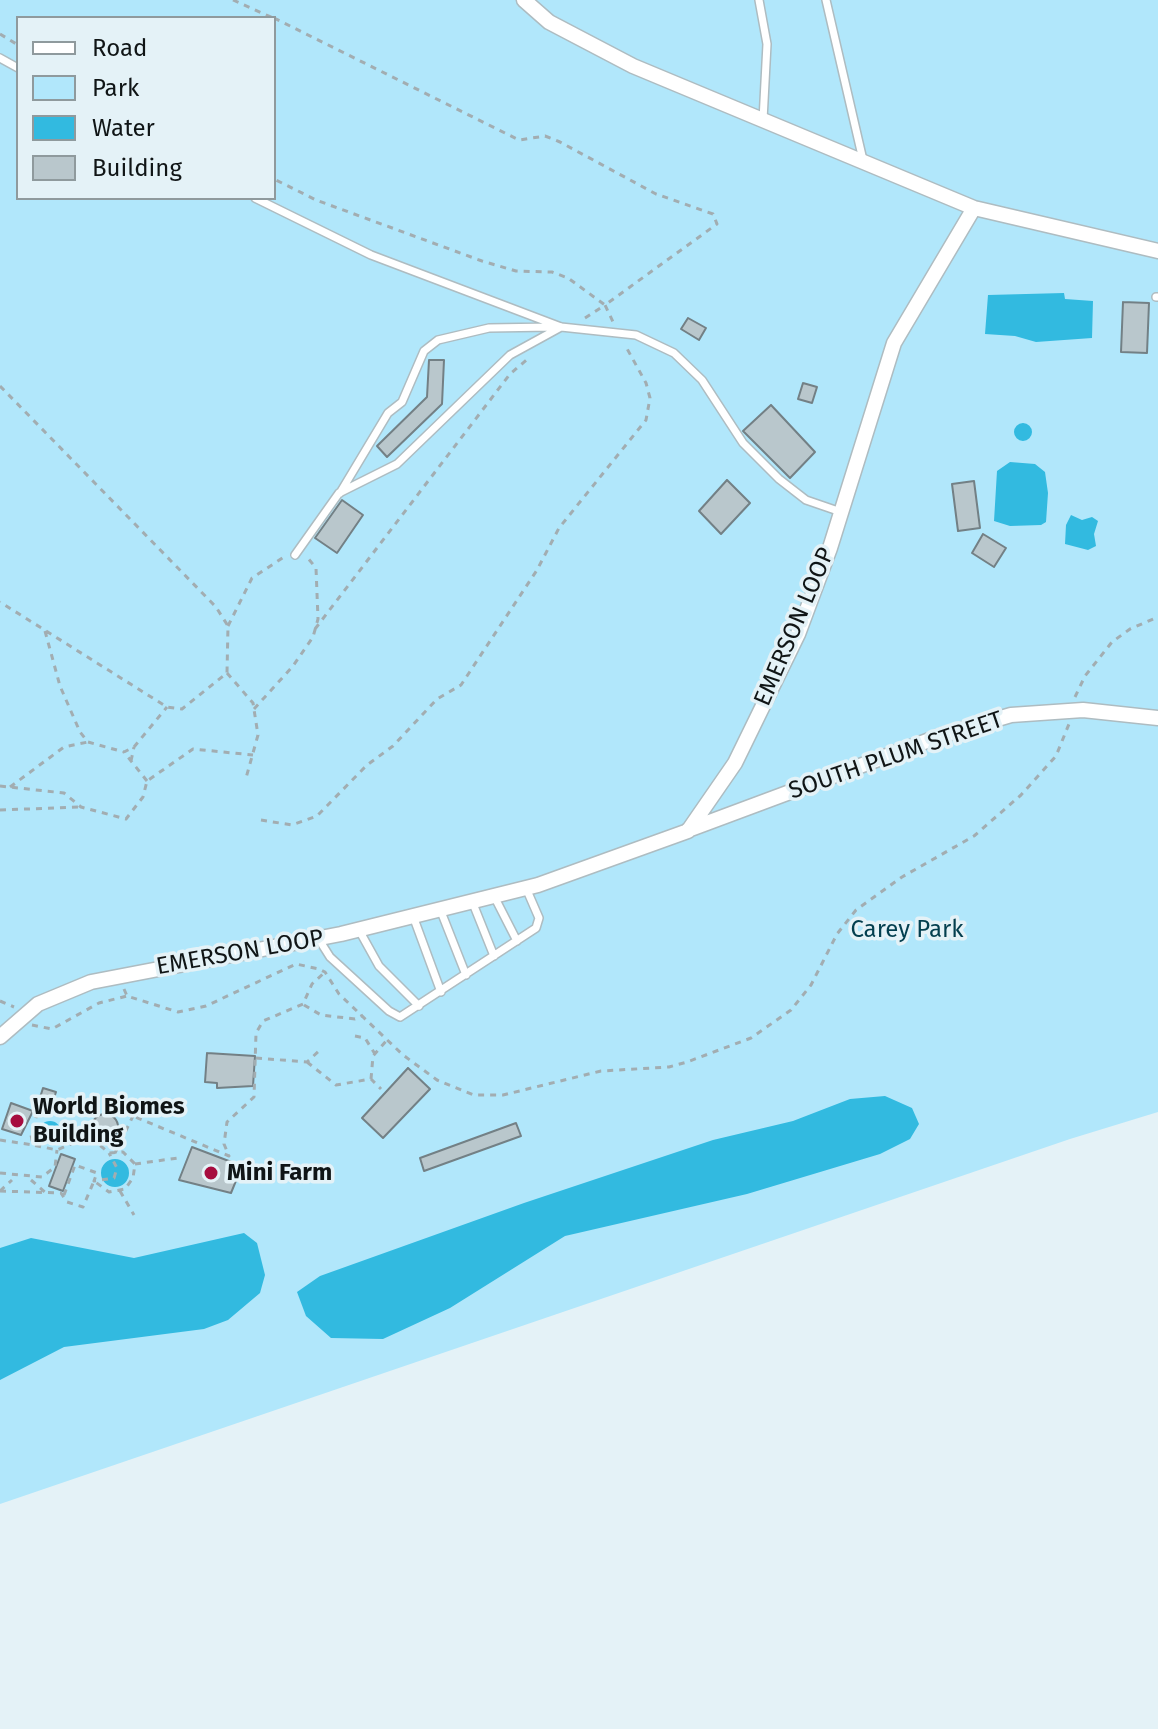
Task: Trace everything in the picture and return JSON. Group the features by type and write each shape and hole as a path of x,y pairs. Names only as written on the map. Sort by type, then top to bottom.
{"street":[{"path":"524,0 549,22 633,66 974,208 1158,251"},
{"name":"EMERSON LOOP","path":"0,1037 38,1004 62,992 116,975 318,938 526,888 688,831 735,763 798,634 841,512 894,343 974,208"},
{"name":"SOUTH PLUM STREET","path":"688,831 943,735 1011,715 1072,710 1158,718"}],"lane":[{"path":"759,0 767,44 763,120"},
{"path":"826,0 864,163"},
{"path":"259,200 371,255 561,327"},
{"path":"339,493 397,464 510,355 561,327"},
{"path":"295,555 339,493 388,413 402,402 424,351 438,340 489,328 561,327 618,332 636,335 674,353 702,380 743,443 779,479 806,500 841,512"},
{"path":"318,938 330,957 389,1011 404,1016 539,924 526,888"},
{"path":"494,896 517,941"},
{"path":"472,901 494,956"},
{"path":"440,909 466,975"},
{"path":"413,916 441,992"},
{"path":"359,929 379,966 419,1006"}],"path":[{"path":"233,0 269,16"},
{"path":"276,19 512,137 519,140 545,136 656,194 717,219 714,228 571,328"},
{"path":"261,820 292,825 317,816 367,765 393,746 437,699 461,685 537,570 559,528 646,420 650,398 646,383 605,305 568,278 552,272 516,271 482,261 324,203 276,180"},
{"path":"254,709 304,653 315,629 510,374 536,353"},
{"path":"0,386 216,607 228,626"},
{"path":"246,778 258,735 253,703 227,673 228,626 252,578 268,565 295,555 311,559 316,568 315,629"},
{"path":"0,602 167,707 182,709"},
{"path":"29,1022 35,1027 52,1029 99,1003 127,996 178,1012 206,1006 296,964 325,972 339,994 387,1040 437,1080 474,1095 503,1095 601,1071 669,1067 751,1038 791,1010 811,985 837,934 856,910 902,877 974,836 1021,795 1064,744 1085,676 1112,642 1130,629 1158,617"},
{"path":"45,631 70,714 88,742"},
{"path":"163,716 182,709 227,673"},
{"path":"124,752 134,747 163,716 167,707"},
{"path":"9,787 64,747 88,742 124,752 147,781"},
{"path":"131,761 134,747"},
{"path":"0,810 81,807 126,819 143,797 147,781 193,749 253,755"},
{"path":"0,786 64,793 81,807"},
{"path":"33,1145 31,1135 37,1114 97,1101 229,1156 224,1144 227,1122 254,1097 256,1033 263,1021 303,1004 312,984 325,972"},
{"path":"116,975 127,996"},
{"path":"0,1001 10,1003 17,1010"},
{"path":"303,1004 321,1015 355,1019 363,1015"},
{"path":"355,1036 365,1038 375,1054"},
{"path":"371,1079 375,1054 387,1040"},
{"path":"307,1062 320,1050"},
{"path":"256,1058 307,1062 336,1085 371,1079"},
{"path":"371,1079 381,1089"},
{"path":"115,1153 133,1116"},
{"path":"0,1140 57,1150 89,1136 110,1155 117,1168 114,1178 94,1181"},
{"path":"0,1173 42,1177 55,1167 57,1150"},
{"path":"110,1155 123,1152 135,1164"},
{"path":"135,1164 178,1158"},
{"path":"94,1181 109,1192 120,1191 133,1178 135,1164"},
{"path":"12,1180 0,1191 61,1193 63,1197 67,1202 83,1207 97,1173 75,1165 63,1197"},
{"path":"31,1180 46,1193"},
{"path":"120,1191 134,1215"}],"green space":[{"name":"Carey Park","path":"0,0 1158,0 1158,1112 1070,1139 0,1504"}],"water":[{"path":"1064,293 1065,299 1093,301 1092,338 1036,342 1015,336 985,334 988,295"},
{"path":"1023,423 1032,432 1023,441 1014,432"},
{"path":"1010,462 1035,464 1045,472 1048,493 1046,522 1041,525 1010,526 994,521 997,471"},
{"path":"1071,515 1082,520 1092,517 1098,521 1094,534 1096,546 1088,550 1065,544 1066,525"},
{"path":"885,1096 912,1108 919,1124 910,1139 880,1154 747,1194 565,1236 450,1308 383,1339 331,1338 306,1316 297,1292 320,1276 713,1140 793,1121 850,1099"},
{"path":"50,1121 58,1124 61,1132 58,1140 50,1143 42,1140 39,1132 42,1124"},
{"path":"115,1159 125,1163 129,1173 125,1183 115,1187 105,1183 101,1173 105,1163"},
{"path":"244,1233 257,1243 265,1275 260,1293 228,1320 204,1329 64,1347 0,1380 0,1248 31,1238 134,1258"}],"building":[{"path":"1123,302 1149,303 1147,353 1121,352"},
{"path":"688,318 706,328 699,340 681,329"},
{"path":"429,360 444,360 442,404 387,457 377,446 427,397"},
{"path":"803,383 817,387 812,403 798,399"},
{"path":"771,405 815,452 790,478 743,431"},
{"path":"727,480 750,503 721,534 699,511"},
{"path":"974,481 980,528 958,531 952,484"},
{"path":"342,500 363,515 337,553 315,538"},
{"path":"983,534 1006,548 994,567 972,553"},
{"path":"207,1053 255,1056 253,1086 217,1088 217,1083 205,1082"},
{"path":"408,1068 430,1089 383,1138 362,1118"},
{"path":"43,1088 56,1092 51,1107 38,1104"},
{"name":"World Biomes Building","path":"11,1103 33,1111 21,1135 2,1129"},
{"path":"105,1114 114,1118 118,1127 114,1136 105,1140 96,1136 92,1127 96,1118"},
{"path":"516,1123 521,1136 424,1171 420,1158"},
{"name":"Mini Farm","path":"192,1147 242,1166 231,1193 179,1180"},
{"path":"61,1154 75,1159 63,1191 49,1186"}],"place":[{"name":"World Biomes Building","path":"17,1121"},
{"name":"Mini Farm","path":"211,1173"}]}
